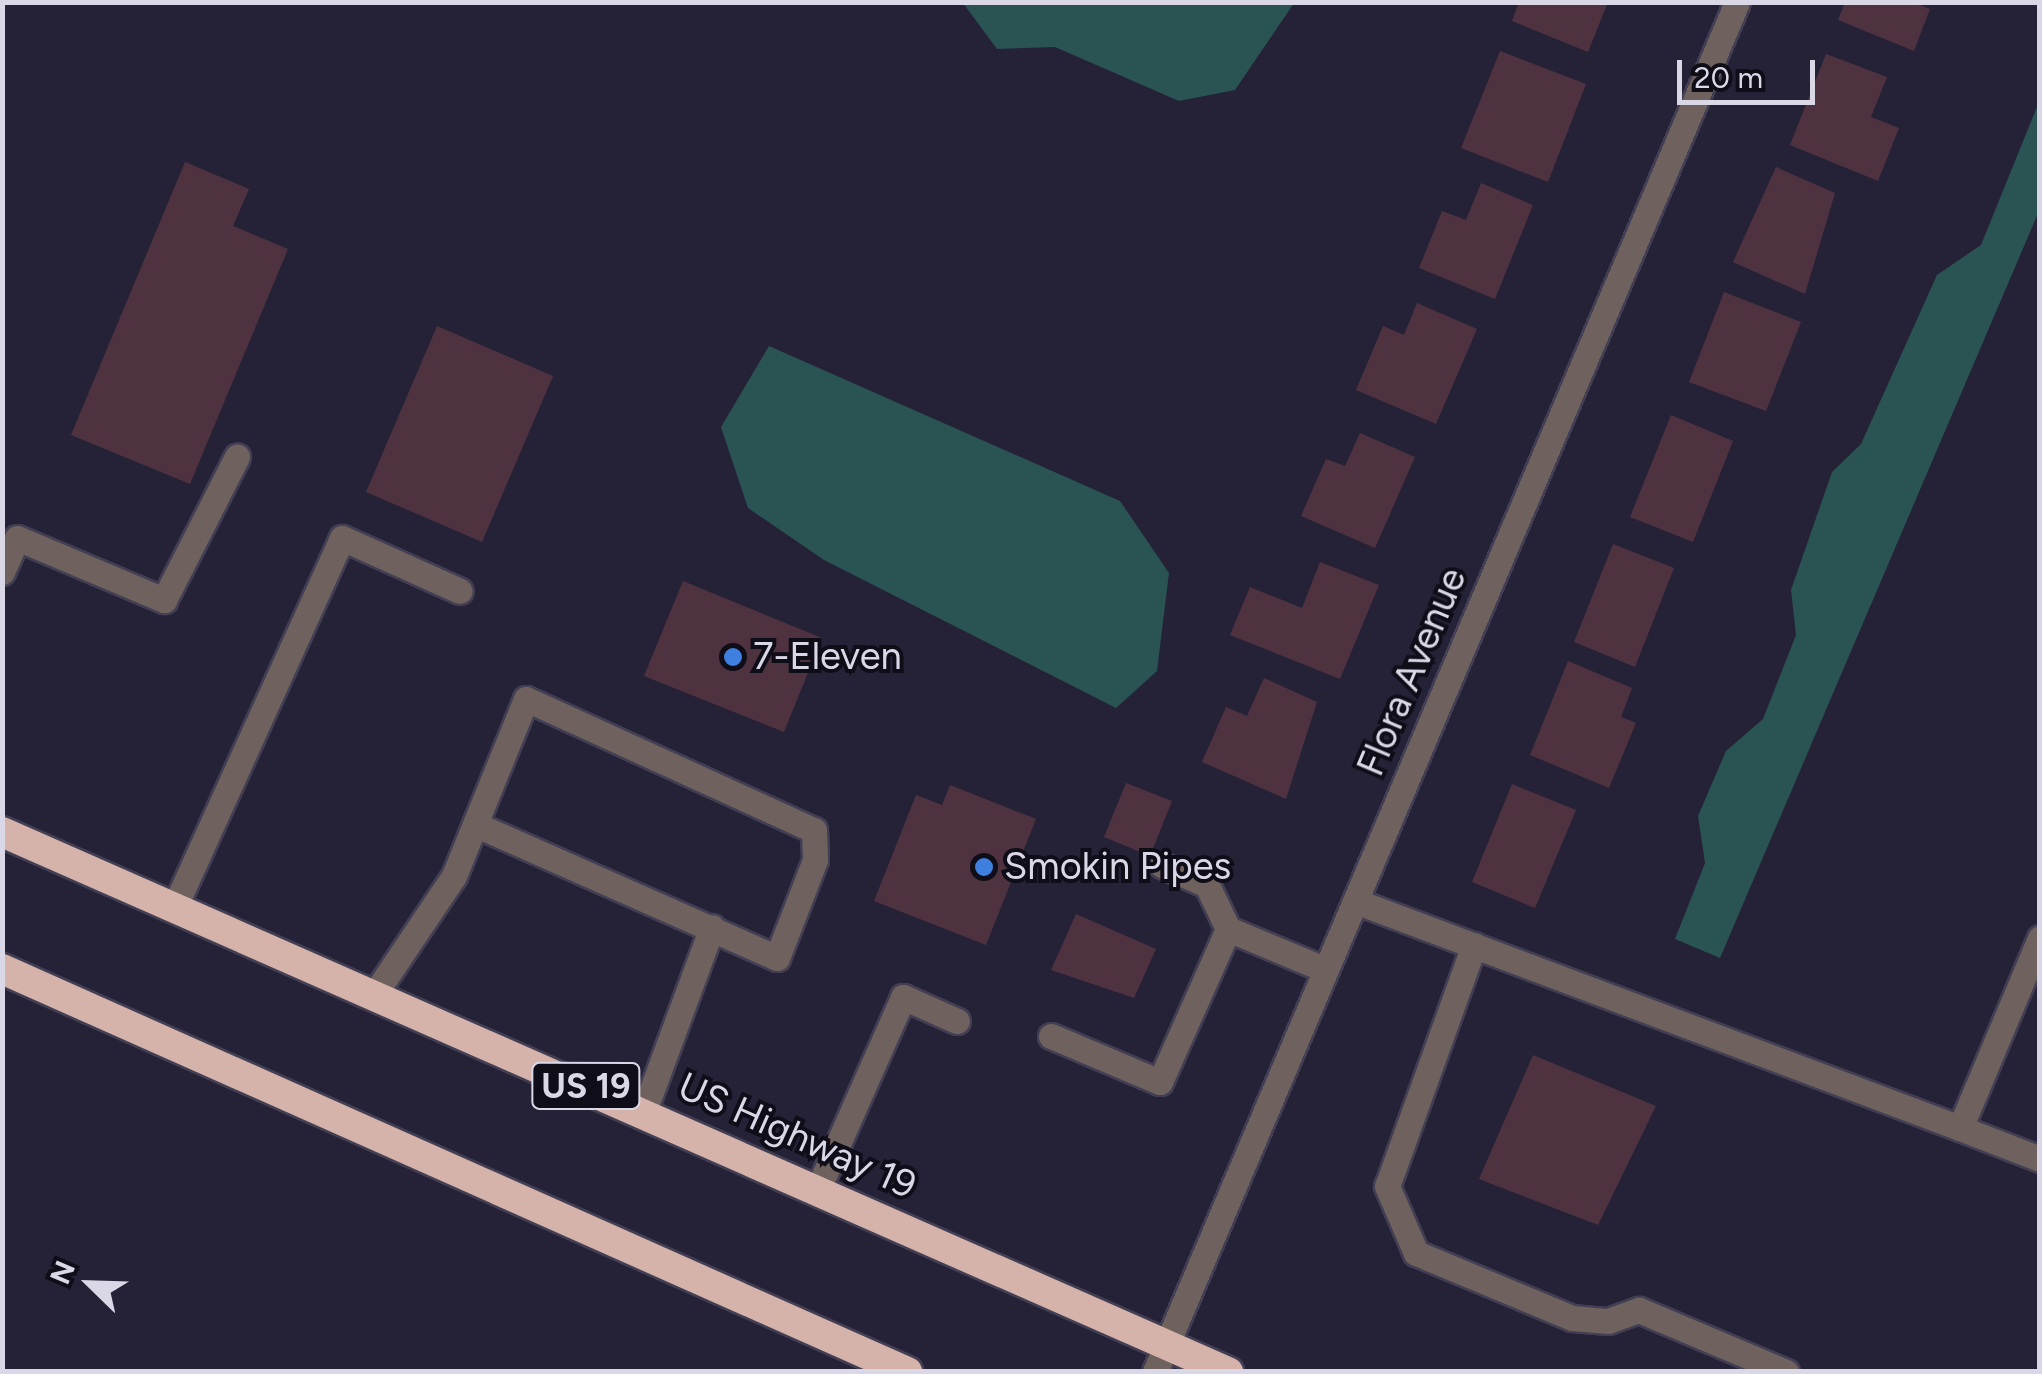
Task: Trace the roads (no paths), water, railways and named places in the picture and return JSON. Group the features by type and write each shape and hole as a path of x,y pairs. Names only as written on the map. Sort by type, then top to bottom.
{"highway":[{"name":"US Highway 19","path":"2,832 376,992 818,1189 1161,1358 1228,1372"},
{"path":"2,969 907,1372"}],"street":[{"name":"Flora Avenue","path":"1161,1358 1737,2"},
{"path":"2,572 17,538 164,600 237,457"},
{"path":"176,906 342,538 460,591"},
{"path":"376,992 454,876 475,824 526,699 814,830 815,860 777,958 475,824"},
{"path":"1162,865 1207,886 1228,929 1326,970"},
{"path":"1356,900 2040,1160"},
{"path":"644,1111 712,927"},
{"path":"1051,1036 1160,1082 1228,929"},
{"path":"1960,1128 2040,938"},
{"path":"1474,945 1388,1186 1416,1253 1572,1318 1608,1322 1639,1310 1786,1372"},
{"path":"818,1189 903,997 957,1021"}],"place":[{"name":"7-Eleven","path":"733,657"},
{"name":"Smokin Pipes","path":"984,867"}]}
